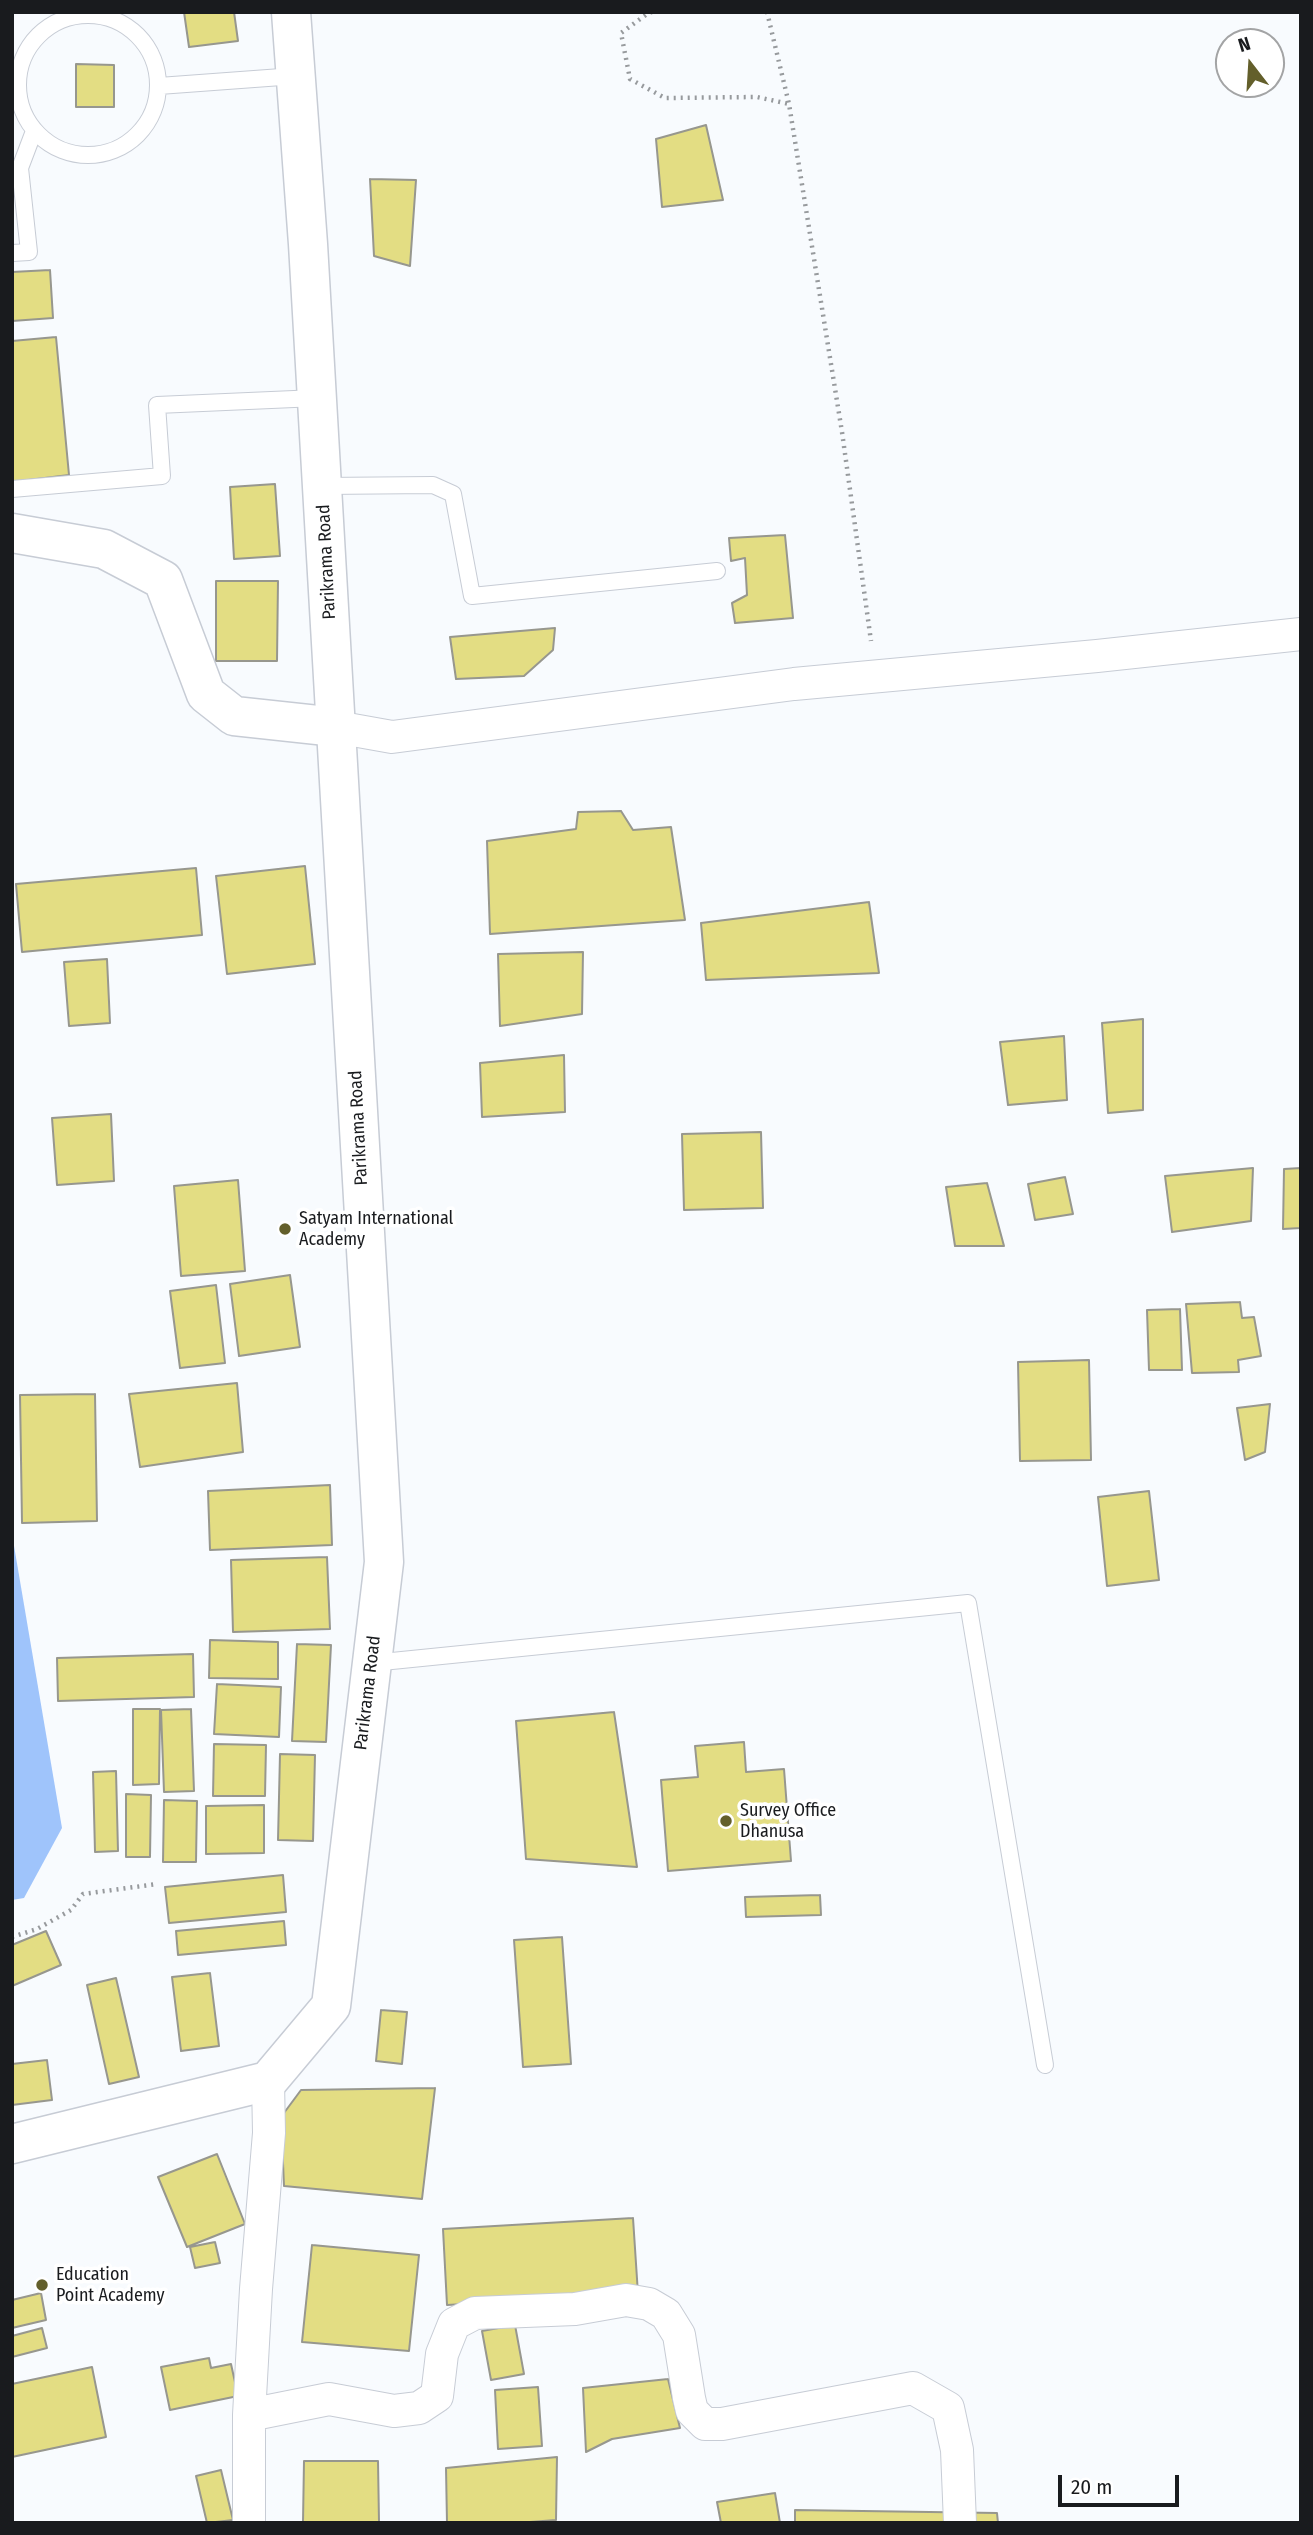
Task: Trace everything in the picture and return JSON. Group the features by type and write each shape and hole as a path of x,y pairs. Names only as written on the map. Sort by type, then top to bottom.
{"main road":[{"name":"Parikrama Road","path":"268,2081 331,2006 384,1562 317,398 290,12"},
{"path":"12,533 104,549 163,580 206,694 234,716 336,727"},
{"path":"12,2144 268,2081"}],"street":[{"path":"336,727 392,737 794,684 1301,634"},
{"path":"249,2523 249,2415 269,2133 268,2081"},
{"path":"249,2415 329,2399 394,2411 419,2408 437,2396 442,2354 454,2324 475,2313 575,2309 626,2300 649,2304 666,2314 679,2335 692,2411 705,2424 722,2424 913,2388 948,2408 957,2450 960,2523"}],"lane":[{"path":"88,14 110,17 130,28 146,43 156,64 159,86 154,110 141,130 122,146 100,154 75,154 52,146 34,131 21,110 16,86 20,64 30,44 45,28 65,17 88,14"},
{"path":"159,86 295,76"},
{"path":"12,253 29,252 20,168 34,131"},
{"path":"12,489 162,476 157,405 317,398"},
{"path":"322,486 433,485 453,494 472,596 717,571"},
{"path":"372,1662 968,1603 1045,2065"}],"path":[{"path":"652,12 621,33 630,79 665,98 757,97 789,104"},
{"path":"767,12 789,104 842,432 876,677"},
{"path":"12,1937 37,1929 71,1910 83,1894 157,1884"}],"water":[{"path":"12,1534 62,1828 24,1898 12,1900"}],"building":[{"path":"184,12 234,12 238,41 189,47"},
{"path":"76,64 114,65 114,107 76,107"},
{"path":"706,125 723,200 662,207 656,139"},
{"path":"370,179 416,180 410,266 374,256"},
{"path":"50,270 53,318 12,321 12,272"},
{"path":"56,337 69,475 12,482 12,341"},
{"path":"275,484 280,556 234,559 230,487"},
{"path":"785,535 793,618 735,623 732,603 747,595 745,558 731,561 729,538"},
{"path":"216,581 278,581 277,661 216,661"},
{"path":"555,628 553,650 524,676 456,679 450,637"},
{"path":"621,811 633,830 671,827 685,920 490,934 487,841 576,829 578,812"},
{"path":"305,866 315,964 227,974 216,876"},
{"path":"196,868 202,935 22,952 16,884"},
{"path":"869,902 879,973 706,980 701,923"},
{"path":"583,952 582,1014 500,1026 498,954"},
{"path":"107,959 110,1023 69,1026 64,962"},
{"path":"1143,1019 1143,1110 1108,1113 1102,1023"},
{"path":"1064,1036 1067,1100 1008,1105 1000,1042"},
{"path":"564,1055 565,1112 482,1117 480,1063"},
{"path":"111,1114 114,1181 57,1185 52,1118"},
{"path":"761,1132 763,1208 684,1210 682,1134"},
{"path":"1253,1168 1251,1221 1172,1232 1165,1176"},
{"path":"1301,1168 1301,1228 1283,1229 1284,1169"},
{"path":"1065,1177 1073,1214 1035,1220 1028,1184"},
{"path":"238,1180 245,1271 181,1276 174,1186"},
{"path":"987,1183 1004,1246 955,1246 946,1187"},
{"path":"290,1275 300,1347 239,1356 230,1284"},
{"path":"216,1285 225,1363 180,1368 170,1291"},
{"path":"1240,1302 1242,1318 1254,1317 1261,1356 1238,1360 1239,1372 1192,1373 1186,1304"},
{"path":"1180,1309 1182,1370 1149,1370 1147,1310"},
{"path":"1089,1360 1091,1460 1020,1461 1018,1362"},
{"path":"237,1383 243,1452 140,1467 129,1394"},
{"path":"95,1394 97,1521 22,1523 20,1395"},
{"path":"1270,1404 1265,1452 1245,1460 1237,1408"},
{"path":"330,1485 332,1545 210,1550 208,1491"},
{"path":"1149,1491 1159,1580 1107,1586 1098,1497"},
{"path":"327,1557 330,1629 233,1632 231,1560"},
{"path":"210,1640 278,1642 278,1679 209,1678"},
{"path":"297,1644 331,1645 326,1742 292,1741"},
{"path":"193,1654 194,1697 58,1701 57,1658"},
{"path":"217,1684 281,1687 279,1737 214,1734"},
{"path":"133,1709 160,1709 159,1784 133,1785"},
{"path":"191,1709 194,1791 164,1792 161,1710"},
{"path":"614,1712 637,1867 526,1859 516,1721"},
{"name":"Survey Office Dhanusa","path":"744,1742 746,1772 784,1769 791,1861 668,1871 661,1780 698,1777 695,1746"},
{"path":"214,1744 266,1745 265,1796 213,1796"},
{"path":"280,1754 315,1755 313,1841 278,1840"},
{"path":"116,1771 118,1851 95,1852 93,1772"},
{"path":"126,1794 151,1795 150,1857 126,1857"},
{"path":"164,1800 197,1801 196,1862 163,1862"},
{"path":"264,1805 264,1853 206,1854 206,1806"},
{"path":"283,1875 286,1912 169,1923 165,1887"},
{"path":"820,1895 821,1915 746,1917 745,1897"},
{"path":"284,1921 286,1945 178,1955 176,1931"},
{"path":"46,1931 61,1965 12,1986 12,1945"},
{"path":"562,1937 571,2064 523,2067 514,1940"},
{"path":"210,1973 219,2046 181,2051 172,1977"},
{"path":"116,1978 139,2077 109,2084 87,1985"},
{"path":"381,2010 407,2012 402,2064 376,2061"},
{"path":"47,2060 52,2100 12,2105 12,2064"},
{"path":"435,2088 422,2199 284,2186 281,2117 301,2090"},
{"path":"217,2154 245,2224 187,2247 158,2177"},
{"path":"633,2218 638,2294 447,2305 443,2229"},
{"path":"215,2242 220,2263 195,2268 190,2247"},
{"path":"312,2245 419,2255 409,2351 302,2342"},
{"path":"41,2293 46,2320 12,2328 12,2300"},
{"path":"515,2325 524,2374 491,2380 482,2331"},
{"path":"42,2328 47,2348 12,2357 12,2336"},
{"path":"209,2358 211,2368 231,2364 238,2396 170,2410 161,2367"},
{"path":"92,2367 106,2437 12,2457 12,2384"},
{"path":"668,2379 680,2428 612,2439 586,2452 583,2388"},
{"path":"538,2387 542,2446 498,2449 495,2390"},
{"path":"557,2457 556,2520 447,2523 446,2468"},
{"path":"304,2461 378,2461 379,2522 303,2522"},
{"path":"221,2470 233,2520 207,2523 196,2476"},
{"path":"775,2493 780,2523 721,2523 717,2502"},
{"path":"795,2510 997,2513 998,2523 795,2523"}],"place":[{"name":"Satyam International Academy","path":"285,1229"},
{"name":"Survey Office Dhanusa","path":"726,1821"},
{"name":"Education Point Academy","path":"42,2285"}]}
